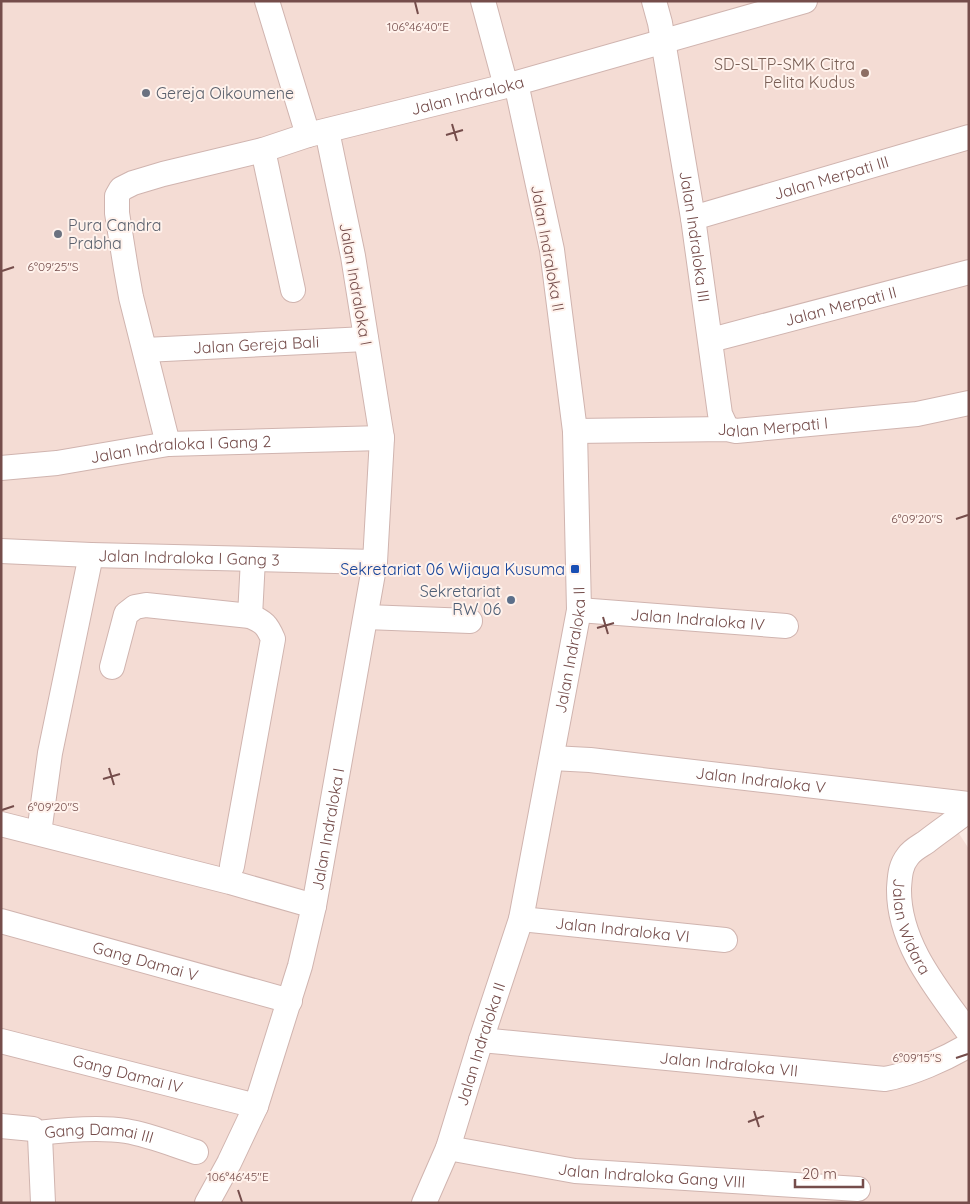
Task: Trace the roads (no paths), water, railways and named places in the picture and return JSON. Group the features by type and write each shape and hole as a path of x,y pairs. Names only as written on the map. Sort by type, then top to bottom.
{"street":[{"name":"Jalan Indraloka I","path":"207,1203 229,1163 256,1106 290,1001 314,906 375,562 372,438 366,339 353,256 318,133 267,1"},
{"name":"Jalan Indraloka II","path":"424,1203 448,1148 521,919 579,610 575,432 552,250 511,84 483,1"},
{"name":"Jalan Indraloka III","path":"654,1 663,42 693,218 720,414 727,429"},
{"name":"Jalan Indraloka","path":"145,350 131,298 117,212 117,196 128,185 163,174 263,150 318,133 511,84 805,1"},
{"name":"Jalan Merpati III","path":"693,218 969,137"},
{"path":"263,150 293,290"},
{"name":"Jalan Merpati II","path":"711,340 969,272"},
{"name":"Jalan Gereja Bali","path":"145,350 366,339"},
{"path":"145,350 168,444"},
{"name":"Jalan Merpati I","path":"575,432 727,429 736,431 917,414 969,403"},
{"name":"Jalan Indraloka I Gang 2","path":"1,468 57,463 168,444 372,438"},
{"name":"Jalan Indraloka I Gang 3","path":"1,551 375,562"},
{"path":"39,833 50,753 90,555"},
{"path":"250,616 253,559"},
{"path":"112,667 126,614 135,607 146,605 250,616 263,622 273,639 231,874"},
{"name":"Jalan Indraloka IV","path":"579,610 786,626"},
{"path":"366,618 470,621"},
{"name":"Jalan Indraloka V","path":"552,758 590,760 969,804"},
{"name":"Jalan Widara","path":"969,810 908,855 900,870 899,892 900,908 905,927 918,958 931,981 969,1032"},
{"path":"1,824 231,874 314,906"},
{"name":"Jalan Indraloka VI","path":"521,919 725,940"},
{"name":"Gang Damai V","path":"1,920 290,1001"},
{"name":"Jalan Indraloka VII","path":"481,1040 885,1079 900,1076 953,1055 969,1045"},
{"name":"Gang Damai IV","path":"1,1041 115,1068 256,1106"},
{"name":"Gang Damai III","path":"1,1126 33,1129 38,1133 65,1130 121,1130 196,1152"},
{"path":"38,1133 40,1136 43,1203"},
{"name":"Jalan Indraloka Gang VIII","path":"448,1148 575,1171 858,1189"}],"place":[{"name":"SD-SLTP-SMK Citra Pelita Kudus","path":"865,73"},
{"name":"Gereja Oikoumene","path":"146,93"},
{"name":"Pura Candra Prabha","path":"58,234"},
{"name":"Sekretariat 06 Wijaya Kusuma","path":"575,569"},
{"name":"Sekretariat RW 06","path":"511,600"}]}
